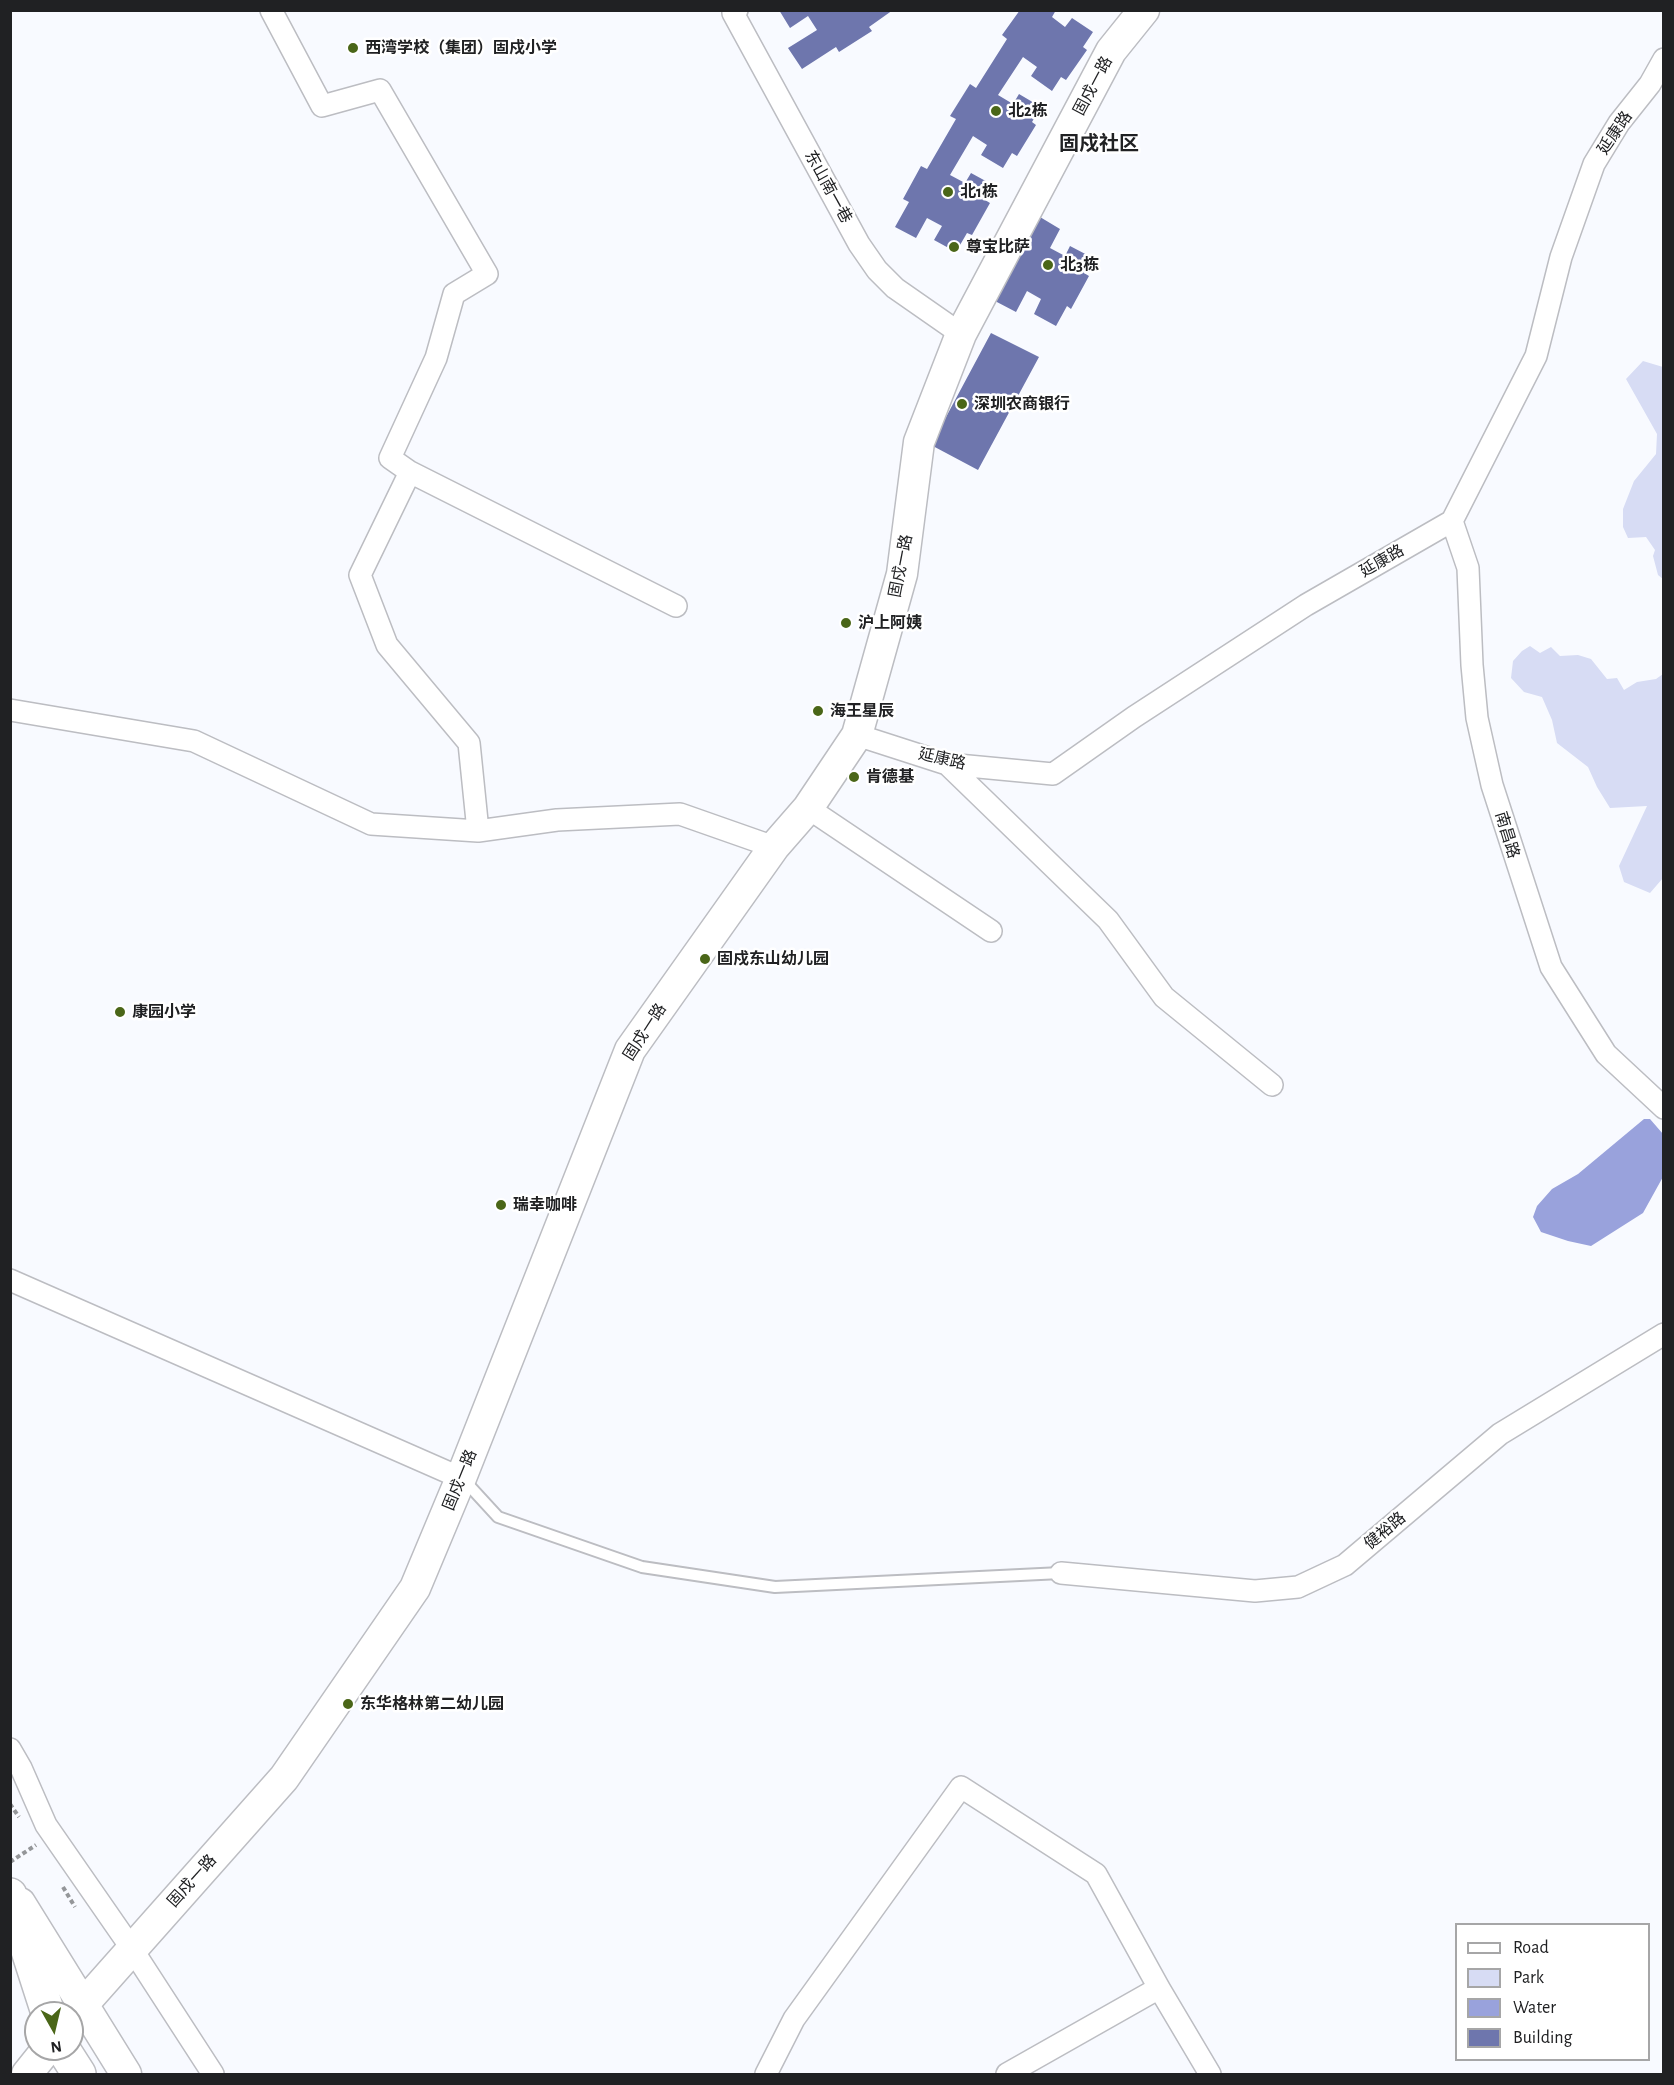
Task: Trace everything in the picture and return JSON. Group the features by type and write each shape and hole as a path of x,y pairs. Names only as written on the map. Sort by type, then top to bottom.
{"main road":[{"path":"10,1895 44,2001"},
{"path":"10,1968 32,2001"},
{"path":"71,2061 79,2074"}],"street":[{"path":"271,10 322,106 380,90 487,274 454,294 436,358 390,458 410,472 676,606"},
{"name":"东山南一巷","path":"737,10 733,13 859,244 877,270 895,288 961,334"},
{"name":"固戍一路","path":"84,2003 284,1778 415,1588 461,1478 630,1050 774,847 808,808 857,735 902,574 919,442 961,334 1111,51 1144,10"},
{"name":"延康路","path":"857,735 947,764 1053,774 1134,717 1306,605 1452,521 1536,356 1561,257 1594,164 1619,123 1650,84 1664,59"},
{"path":"410,472 360,575 387,645 469,743 478,831"},
{"name":"南昌路","path":"1452,521 1468,568 1472,665 1477,718 1492,785 1551,967 1606,1054 1664,1108"},
{"path":"10,710 194,741 370,824 478,831 557,820 680,814 774,847"},
{"path":"947,764 1108,920 1164,997 1272,1085"},
{"path":"808,808 991,931"},
{"path":"10,1280 461,1478"},
{"name":"健裕路","path":"1061,1573 1255,1591 1298,1587 1345,1565 1500,1434 1664,1334"},
{"path":"10,1749 21,1768 46,1825 132,1949 213,2074"},
{"path":"766,2074 794,2019 960,1787 1096,1874 1210,2074"},
{"path":"10,1888 72,2001"},
{"path":"1007,2074 1159,1988"},
{"path":"84,2020 126,2074"},
{"path":"27,2074 37,2061"}],"lane":[{"path":"461,1478 498,1517 642,1567 775,1587 1061,1573"}],"path":[{"path":"10,1862 36,1845"}],"green space":[{"path":"1643,361 1663,367 1663,579 1658,575 1653,556 1655,550 1646,537 1628,538 1623,527 1623,509 1634,481 1656,454 1657,434 1626,379"},
{"path":"1530,646 1540,653 1551,647 1560,656 1578,655 1591,659 1607,679 1617,678 1624,690 1637,682 1656,679 1663,674 1663,878 1650,893 1624,882 1619,866 1647,806 1610,808 1588,767 1557,743 1552,720 1542,697 1524,692 1511,678 1513,661"}],"water":[{"path":"1644,1119 1650,1119 1663,1134 1664,1175 1643,1213 1591,1246 1541,1232 1533,1217 1537,1206 1552,1189 1578,1174"}],"building":[{"path":"779,10 893,10 869,27 872,31 839,52 836,47 802,69 788,48 817,30 808,16 790,28"},
{"path":"1020,10 1056,10 1052,17 1065,27 1072,18 1093,32 1083,47 1087,50 1066,80 1061,77 1052,91 1031,76 1037,67 1023,57 998,95 1013,104 1019,94 1041,107 1032,122 1036,125 1017,156 1012,153 1003,168 981,155 987,145 973,136 950,175 965,183 971,173 993,185 985,200 990,203 972,235 967,233 956,252 934,240 942,226 927,218 916,238 895,227 909,202 903,199 921,166 927,169 956,119 950,116 970,84 976,88 1007,39 1002,35"},
{"name":"北3栋","path":"1040,217 1060,229 1050,248 1065,256 1070,246 1093,258 1084,273 1089,276 1071,309 1067,306 1056,326 1034,314 1041,299 1027,291 1016,312 995,301"},
{"path":"991,333 1039,357 978,470 931,445"}],"place":[{"name":"西湾学校（集团）固戍小学","path":"353,48"},
{"name":"北2栋","path":"996,111"},
{"name":"北1栋","path":"948,192"},
{"name":"尊宝比萨","path":"954,247"},
{"name":"北3栋","path":"1048,265"},
{"name":"深圳农商银行","path":"962,404"},
{"name":"沪上阿姨","path":"846,623"},
{"name":"海王星辰","path":"818,711"},
{"name":"肯德基","path":"854,777"},
{"name":"固戍东山幼儿园","path":"705,959"},
{"name":"康园小学","path":"120,1012"},
{"name":"瑞幸咖啡","path":"501,1205"},
{"name":"东华格林第二幼儿园","path":"348,1704"}],"district":[{"name":"固戍社区","path":"1099,144"}]}
